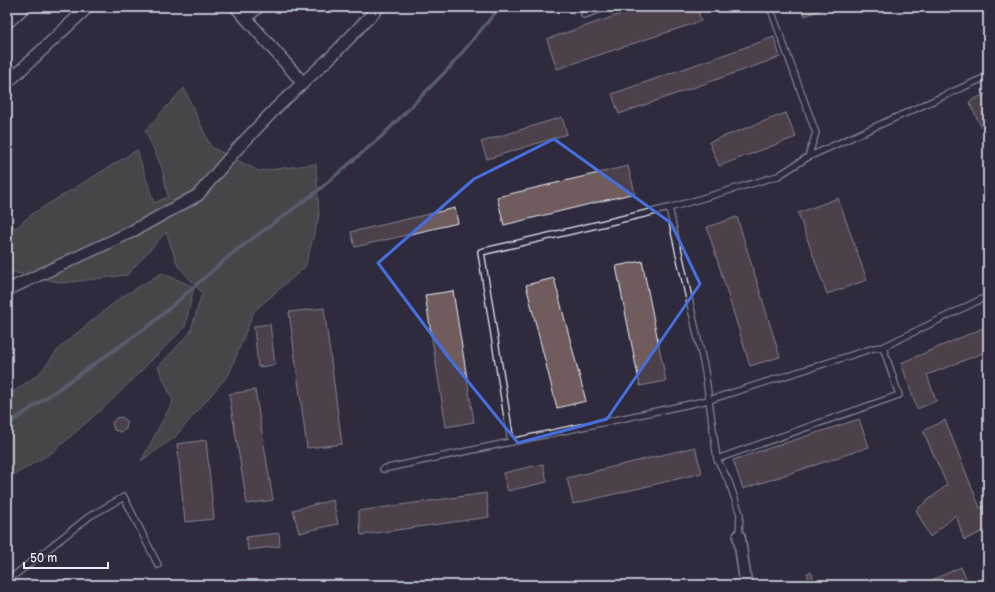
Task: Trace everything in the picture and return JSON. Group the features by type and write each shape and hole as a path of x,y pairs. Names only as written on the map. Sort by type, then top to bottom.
{"main road":[{"path":"7,19 20,7"}],"street":[{"path":"7,83 88,7"},
{"path":"236,7 303,83"},
{"path":"246,18 258,7"},
{"path":"7,290 129,233 198,195 236,150 276,108 334,54 380,7"},
{"path":"739,536 746,585"}],"lane":[{"path":"584,15 607,7"},
{"path":"770,7 816,133 808,157"},
{"path":"511,442 481,252 669,208 778,176 808,157 988,76"},
{"path":"669,208 705,371 717,459 729,482 740,514 739,536"},
{"path":"383,469 710,400 874,348 883,347 988,296"},
{"path":"717,459 899,395 883,347"},
{"path":"7,581 90,516 124,497 158,565"}],"highlighted area":[{"path":"554,139 671,223 700,284 607,419 518,443 449,358 378,263 474,179"}],"green space":[{"path":"184,88 211,147 259,171 316,164 319,216 305,267 254,311 229,374 175,437 141,461 173,401 158,367 190,333 202,293 178,266 166,232 127,275 63,283 7,271 7,213 15,229 32,214 137,150 154,203 168,197 162,168 145,130"},
{"path":"162,273 194,287 185,327 112,400 53,452 7,479 7,396 39,374 61,346 120,298"}],"building":[{"path":"642,7 697,7 701,21 557,69 547,39"},
{"path":"801,7 828,7 805,16"},
{"path":"774,37 780,57 619,114 612,94"},
{"path":"988,92 988,140 969,102"},
{"path":"786,113 796,137 719,166 709,142"},
{"path":"562,117 567,134 487,159 481,142"},
{"path":"628,166 635,193 504,225 497,197"},
{"path":"838,198 867,280 827,294 798,213"},
{"path":"455,208 458,223 355,247 351,232"},
{"path":"737,217 780,357 750,366 707,227"},
{"path":"642,261 666,381 640,386 616,266"},
{"path":"554,278 586,401 557,408 526,285"},
{"path":"453,291 474,422 446,427 425,295"},
{"path":"324,308 342,444 307,448 289,312"},
{"path":"270,324 275,365 258,367 254,326"},
{"path":"988,326 988,351 927,375 936,401 917,409 901,363"},
{"path":"255,390 273,500 247,504 229,394"},
{"path":"122,417 127,422 126,429 121,432 114,430 112,423 116,418"},
{"path":"859,419 869,447 743,489 733,460"},
{"path":"945,420 980,508 988,505 988,529 964,540 956,515 930,537 916,510 947,485 923,431"},
{"path":"206,440 214,519 185,522 177,444"},
{"path":"695,447 702,473 573,504 567,478"},
{"path":"543,464 547,482 508,491 503,473"},
{"path":"486,493 489,517 361,535 358,511"},
{"path":"333,500 338,524 299,533 293,510"},
{"path":"279,533 280,546 248,550 246,537"},
{"path":"961,567 968,582 961,585 921,585"},
{"path":"811,572 816,585 811,585 807,573"},
{"path":"988,577 988,585 969,585"}],"waterway":[{"path":"7,425 150,325 234,252 315,193 382,136 451,66 500,7"}]}
